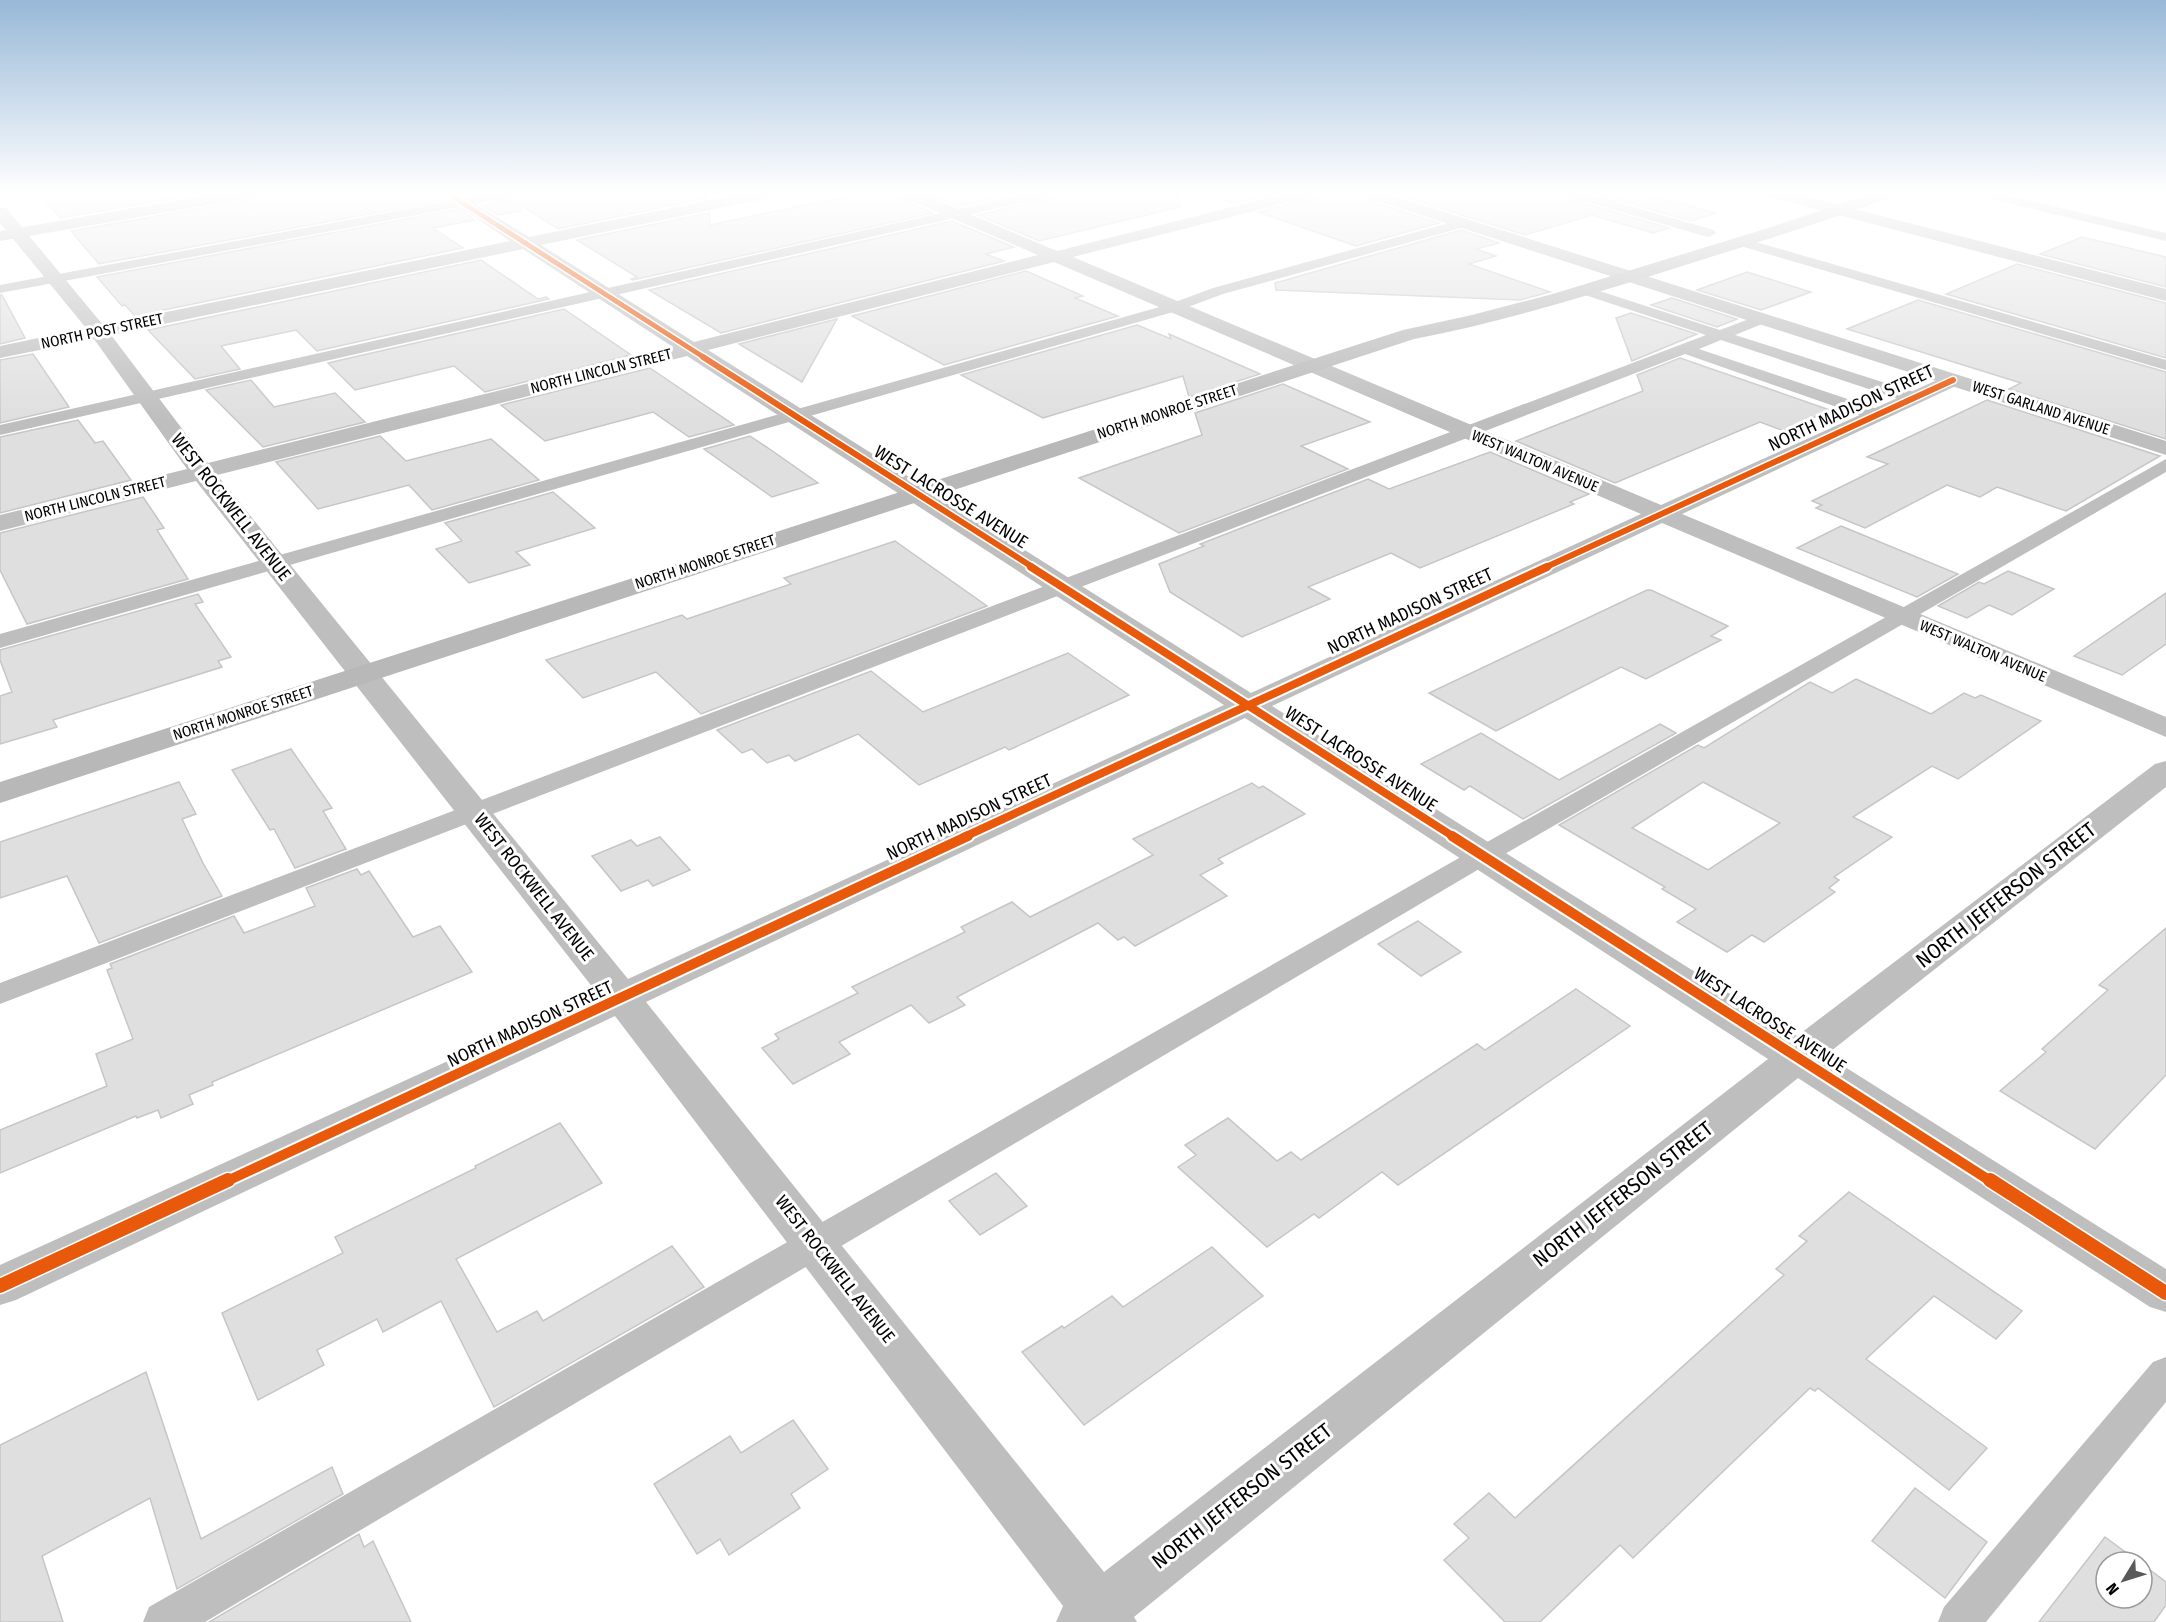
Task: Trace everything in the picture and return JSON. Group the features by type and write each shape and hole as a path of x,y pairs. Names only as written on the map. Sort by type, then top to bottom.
{"main road":[{"path":"1564,276 1588,269"},
{"name":"NORTH MONROE STREET","path":"0,793 1410,334 1468,323 1584,290 1625,269"},
{"name":"NORTH MONROE STREET","path":"1410,334 1444,314 1532,286"}],"street":[{"name":"WEST ROCKWELL AVENUE","path":"45,269 99,332 274,565 476,813 816,1244 1097,1618"},
{"name":"NORTH POST STREET","path":"0,352 397,269"},
{"name":"WEST LACROSSE AVENUE","path":"564,269 2166,1293"},
{"name":"NORTH LINCOLN STREET","path":"0,523 1003,269"},
{"name":"WEST WALTON AVENUE","path":"1083,269 2166,728"},
{"name":"WEST GARLAND AVENUE","path":"1632,269 1762,319 2166,448"},
{"path":"2074,269 2166,295"},
{"name":"NORTH MADISON STREET","path":"0,1286 623,999 1246,705 1953,380"},
{"name":"NORTH JEFFERSON STREET","path":"1097,1618 1797,1057 2166,771"}],"lane":[{"path":"0,289 106,269"},
{"path":"0,430 714,269"},
{"path":"0,641 274,565 790,414 1175,307 1218,291 1298,269"},
{"path":"1834,269 2166,365"},
{"path":"1584,290 1914,398"},
{"path":"0,994 1762,319"},
{"path":"1685,349 1877,415"},
{"path":"165,1622 1482,856 2166,464"},
{"path":"1959,1622 2166,1374"}],"building":[{"path":"141,269 363,269 135,316 125,305 122,306 97,277"},
{"path":"440,269 494,269 538,299 546,297 549,299 317,351 296,330 221,346 240,369 195,379 148,330"},
{"path":"624,269 684,269 631,279 637,277"},
{"path":"743,269 974,269 721,333 649,290"},
{"path":"1325,269 1483,269 1550,292 1520,300 1276,290 1275,283"},
{"path":"2006,269 2035,269 2166,303 2166,358 1946,294"},
{"path":"2096,269 2166,269 2166,287"},
{"path":"1026,271 1083,296 1075,298 1118,316 944,365 852,316"},
{"path":"1747,272 1811,292 1761,310 1697,290"},
{"path":"0,295 2,295 25,338 0,344"},
{"path":"1672,298 1737,319 1717,327 1651,305"},
{"path":"1918,300 2166,372 2166,439 2009,389 2021,383 1847,329"},
{"path":"564,309 631,355 485,392 454,366 355,390 328,363"},
{"path":"1631,313 1697,334 1632,361 1616,318"},
{"path":"837,319 802,382 739,344"},
{"path":"1137,325 1171,339 1169,334 1260,374 1189,397 1183,376 1043,418 961,375"},
{"path":"33,354 69,407 0,423 0,360"},
{"path":"1680,358 1830,410 1784,431 1760,422 1615,483 1516,441 1643,391 1637,375"},
{"path":"650,368 734,425 689,437 653,412 545,441 501,405"},
{"path":"251,380 274,407 335,393 365,422 263,447 206,390"},
{"path":"1283,384 1370,422 1301,446 1348,469 1179,533 1079,478 1202,435 1195,413"},
{"path":"1987,400 2160,456 2066,511 1997,487 1980,497 1947,485 1865,528 1816,508 1822,505 1812,501 1888,464 1867,457"},
{"path":"78,420 95,443 103,441 131,480 0,513 0,437"},
{"path":"380,436 406,461 491,439 539,480 432,510 409,485 318,509 276,462"},
{"path":"750,436 818,483 772,497 704,449"},
{"path":"1490,452 1589,494 1570,502 1574,504 1420,568 1391,553 1308,587 1330,599 1242,637 1170,592 1159,564 1204,546 1200,544 1368,479 1389,489"},
{"path":"553,492 595,528 516,552 530,565 469,583 436,549 462,541 445,523"},
{"path":"143,497 164,528 157,530 188,579 27,624 0,570 0,533"},
{"path":"1841,526 1958,574 1917,597 1797,548"},
{"path":"895,541 987,606 701,714 656,672 583,698 546,660 682,615 687,619 791,584 784,578"},
{"path":"2008,571 2054,589 2012,615 1989,605 1967,618 1938,606 1979,582 1984,584"},
{"path":"1647,590 1728,626 1711,636 1721,640 1646,679 1621,667 1496,731 1429,693"},
{"path":"2166,593 2166,644 2122,675 2074,656"},
{"path":"198,594 203,602 195,604 231,657 218,661 222,667 53,720 57,727 0,744 0,696 12,692 0,660 0,650"},
{"path":"1068,653 1129,695 1009,750 1005,747 919,785 858,734 795,761 789,755 767,763 752,749 742,753 717,730 871,671 923,712"},
{"path":"1856,679 1931,714 1964,693 1975,698 1981,695 2041,721 1958,779 1932,766 1853,817 1892,837 1834,877 1839,880 1829,888 1835,892 1764,942 1752,935 1727,952 1677,922 1696,909 1662,889 1665,887 1559,825 1698,745 1704,748 1810,682 1832,693","holes":["1703,782 1780,823 1708,870 1632,828"]},
{"path":"1660,724 1676,733 1523,819 1470,786 1464,790 1421,764 1481,733 1559,780"},
{"path":"291,749 332,808 323,811 346,849 295,868 274,829 270,830 232,770"},
{"path":"179,782 196,814 182,819 222,896 99,943 67,876 0,898 0,842"},
{"path":"1252,783 1259,788 1263,786 1305,814 1218,859 1223,863 1200,875 1227,896 1135,946 1124,937 1118,940 1098,923 957,997 965,1005 929,1023 911,1005 839,1042 850,1054 793,1084 762,1048 779,1039 775,1034 858,993 852,987 965,932 961,927 1012,902 1030,917 1153,855 1133,839"},
{"path":"660,837 690,870 653,886 648,880 621,891 592,856 631,840 637,846"},
{"path":"357,869 361,875 369,871 413,937 440,926 472,972 212,1082 213,1085 189,1095 193,1104 161,1118 158,1110 137,1118 136,1116 0,1173 0,1130 107,1086 96,1054 133,1039 107,970 112,968 110,964 234,916 244,933 315,906 306,888"},
{"path":"1418,921 1461,952 1421,976 1378,944"},
{"path":"2166,928 2166,1075 2095,1149 2000,1091 2046,1052 2042,1049 2108,990 2099,985"},
{"path":"1576,989 1630,1026 1398,1185 1382,1172 1319,1218 1314,1214 1267,1247 1178,1167 1196,1155 1185,1145 1228,1118 1277,1161 1291,1152 1301,1160 1477,1044 1485,1050"},
{"path":"560,1123 602,1183 456,1259 497,1332 537,1311 543,1321 672,1246 704,1287 494,1407 441,1301 383,1332 377,1319 317,1350 324,1365 258,1400 222,1313 343,1253 335,1237 476,1168 475,1166"},
{"path":"996,1173 1027,1206 980,1235 949,1201"},
{"path":"1849,1192 2022,1311 1996,1339 1934,1296 1866,1359 1987,1448 1949,1490 1818,1388 1815,1391 1810,1388 1633,1558 1620,1545 1540,1622 1505,1622 1444,1560 1469,1538 1454,1524 1489,1493 1515,1518 1784,1275 1776,1269 1807,1241 1799,1236"},
{"path":"1212,1247 1263,1296 1084,1425 1022,1352 1062,1326 1064,1328 1112,1296 1123,1307"},
{"path":"146,1372 201,1539 332,1467 343,1494 177,1589 150,1498 42,1556 63,1622 0,1622 0,1445"},
{"path":"793,1420 828,1469 791,1494 800,1508 729,1555 720,1539 697,1554 654,1484 730,1436 741,1453"},
{"path":"1915,1488 1987,1542 1945,1598 1872,1541"},
{"path":"359,1534 364,1547 373,1541 411,1622 209,1622"},
{"path":"2105,1537 2123,1550 2095,1550"},
{"path":"2094,1551 2094,1610 2154,1610 2154,1573 2166,1582 2166,1605 2154,1622 2039,1622"}],"cycle path":[{"path":"565,269 2166,1293"},
{"path":"0,1286 1953,380"}]}
